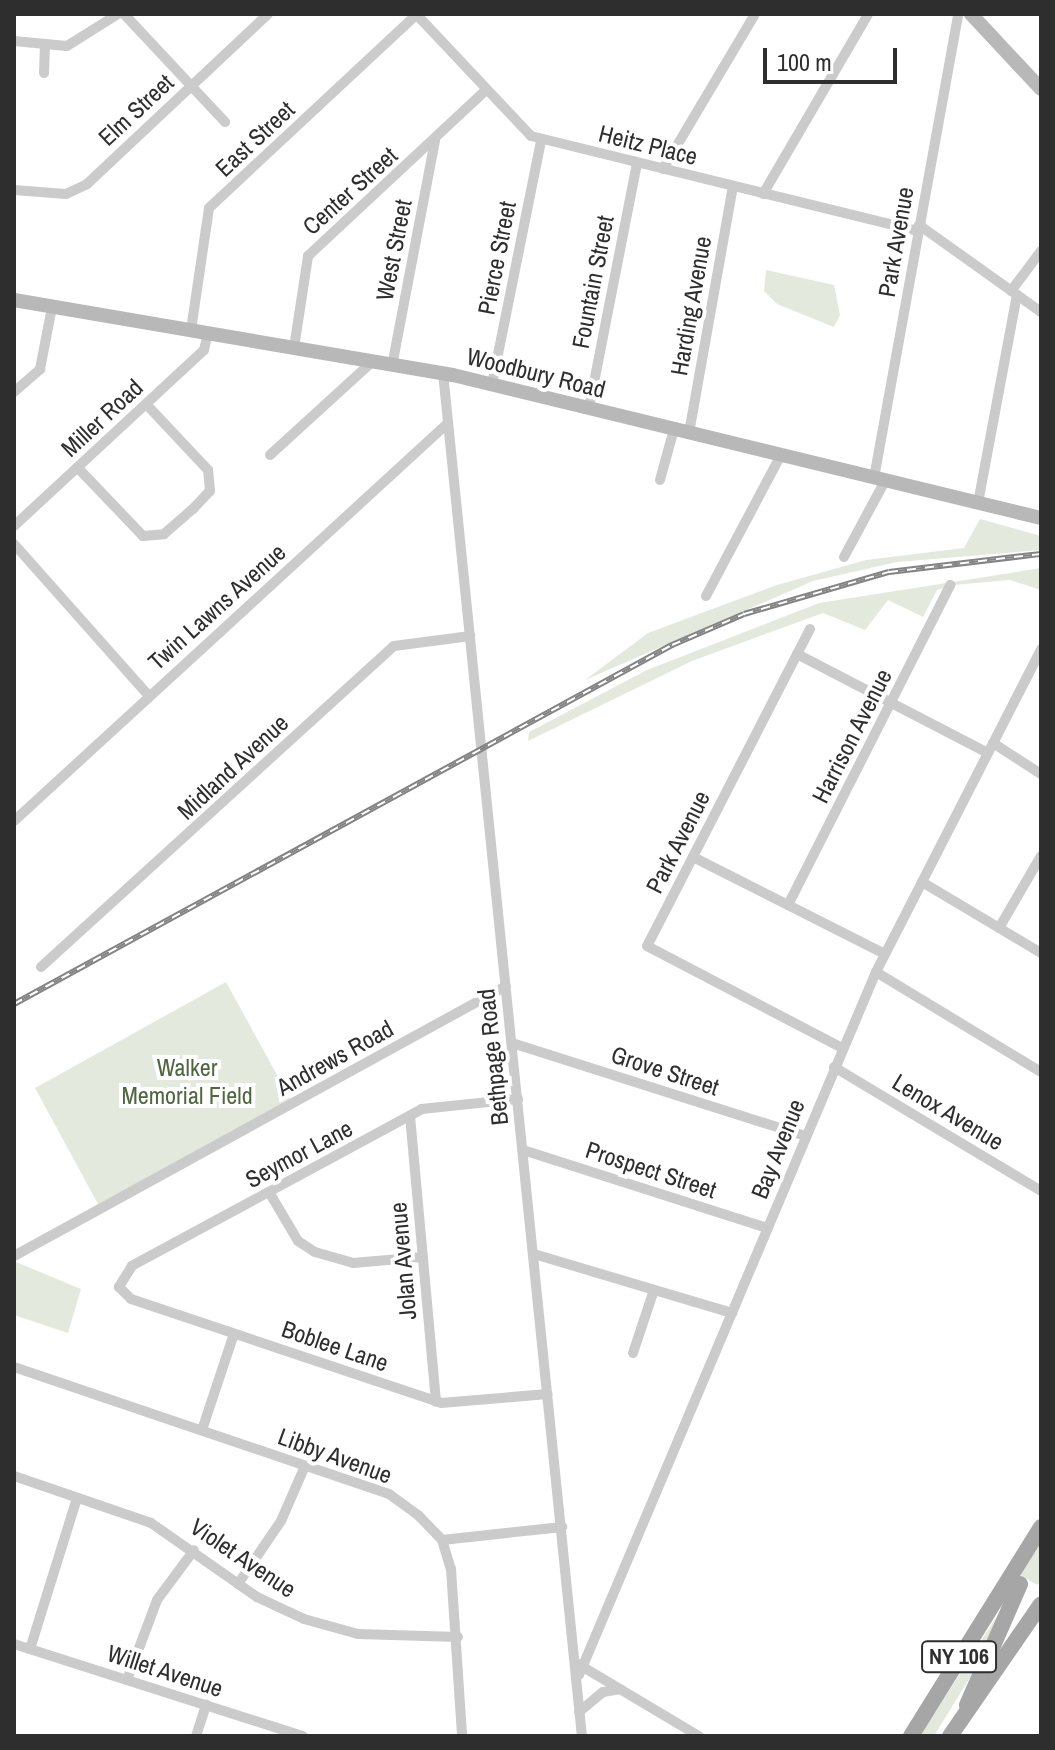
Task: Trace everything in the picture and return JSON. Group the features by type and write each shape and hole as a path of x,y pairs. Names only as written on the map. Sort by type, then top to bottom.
{"main road":[{"path":"971,14 1037,82"},
{"name":"Woodbury Road","path":"14,300 443,373 1041,518"},
{"name":"NY 106","path":"914,1732 1041,1527"},
{"path":"965,1714 971,1681 1020,1584"},
{"name":"NY 106","path":"950,1736 1041,1604"}],"street":[{"path":"14,41 45,48 84,40 118,14"},
{"path":"124,14 225,122"},
{"name":"Elm Street","path":"14,190 77,191 268,14"},
{"name":"Heitz Place","path":"417,14 486,90 541,140 919,228 1041,312"},
{"name":"East Street","path":"191,330 209,208 417,14"},
{"path":"663,169 755,14"},
{"path":"763,194 868,14"},
{"name":"Park Avenue","path":"844,557 879,479 919,228 958,14"},
{"path":"44,73 45,48"},
{"name":"Center Street","path":"294,348 308,256 486,90"},
{"name":"West Street","path":"392,366 435,140"},
{"name":"Pierce Street","path":"492,384 541,140"},
{"name":"Fountain Street","path":"589,408 637,163"},
{"name":"Harding Avenue","path":"660,480 681,431 733,186"},
{"path":"978,503 1014,293 1041,251"},
{"path":"14,392 40,369 52,307"},
{"name":"Miller Road","path":"14,526 204,350 208,333"},
{"path":"270,455 372,362"},
{"name":"Bethpage Road","path":"443,373 579,1669 582,1736"},
{"path":"78,468 143,536 164,534 193,509 210,491 208,470 146,404"},
{"name":"Twin Lawns Avenue","path":"14,821 448,423"},
{"path":"706,596 781,455"},
{"path":"14,544 149,696"},
{"name":"Harrison Avenue","path":"788,905 950,585"},
{"name":"Park Avenue","path":"810,629 647,946 842,1048"},
{"name":"Midland Avenue","path":"41,967 394,646 470,636"},
{"name":"Bay Avenue","path":"579,1669 876,972 1041,649"},
{"path":"797,654 988,753"},
{"path":"993,743 1041,774"},
{"path":"999,928 1041,856"},
{"path":"693,857 885,954"},
{"path":"922,882 1041,953"},
{"path":"876,972 1041,1072"},
{"name":"Andrews Road","path":"14,1256 506,986"},
{"name":"Grove Street","path":"512,1043 805,1136"},
{"name":"Lenox Avenue","path":"834,1067 1041,1191"},
{"name":"Seymor Lane","path":"119,1287 132,1266 410,1116 518,1099"},
{"name":"Jolan Avenue","path":"410,1116 436,1402"},
{"name":"Prospect Street","path":"523,1150 767,1228"},
{"path":"269,1192 298,1241 315,1252 353,1263 423,1257"},
{"path":"534,1254 732,1313"},
{"name":"Boblee Lane","path":"119,1287 131,1299 436,1402 548,1394"},
{"path":"633,1353 654,1290"},
{"path":"202,1430 234,1334"},
{"name":"Libby Avenue","path":"14,1367 389,1494 442,1540"},
{"path":"238,1584 281,1521 305,1466"},
{"name":"Violet Avenue","path":"14,1476 151,1523 194,1550 238,1584 332,1629 458,1637"},
{"path":"30,1649 77,1498"},
{"path":"462,1736 458,1637 442,1540 562,1527"},
{"path":"127,1680 157,1600 194,1550"},
{"name":"Willet Avenue","path":"14,1644 303,1736"},
{"path":"579,1669 621,1689 699,1736"},
{"path":"579,1712 603,1692 621,1689"},
{"path":"196,1736 206,1705"}],"green space":[{"path":"766,270 834,285 840,315 834,327 777,304 764,291"},
{"path":"980,519 1041,536 1041,550 897,562 813,581 585,680 648,633 777,585 866,560 964,548"},
{"path":"1041,568 1041,590 1010,580 954,585 937,590 923,617 888,600 865,630 823,613 692,661 528,741 529,732 647,670 819,603"},
{"name":"Walker Memorial Field","path":"226,982 293,1104 98,1204 35,1088"},
{"path":"16,1262 81,1289 68,1333 14,1315"},
{"path":"1041,1541 1041,1581 1037,1585 1020,1575"},
{"path":"999,1613 990,1645 934,1736 920,1736"}],"railway":[{"path":"14,1004 672,645 744,614 889,572 1041,554"}]}
